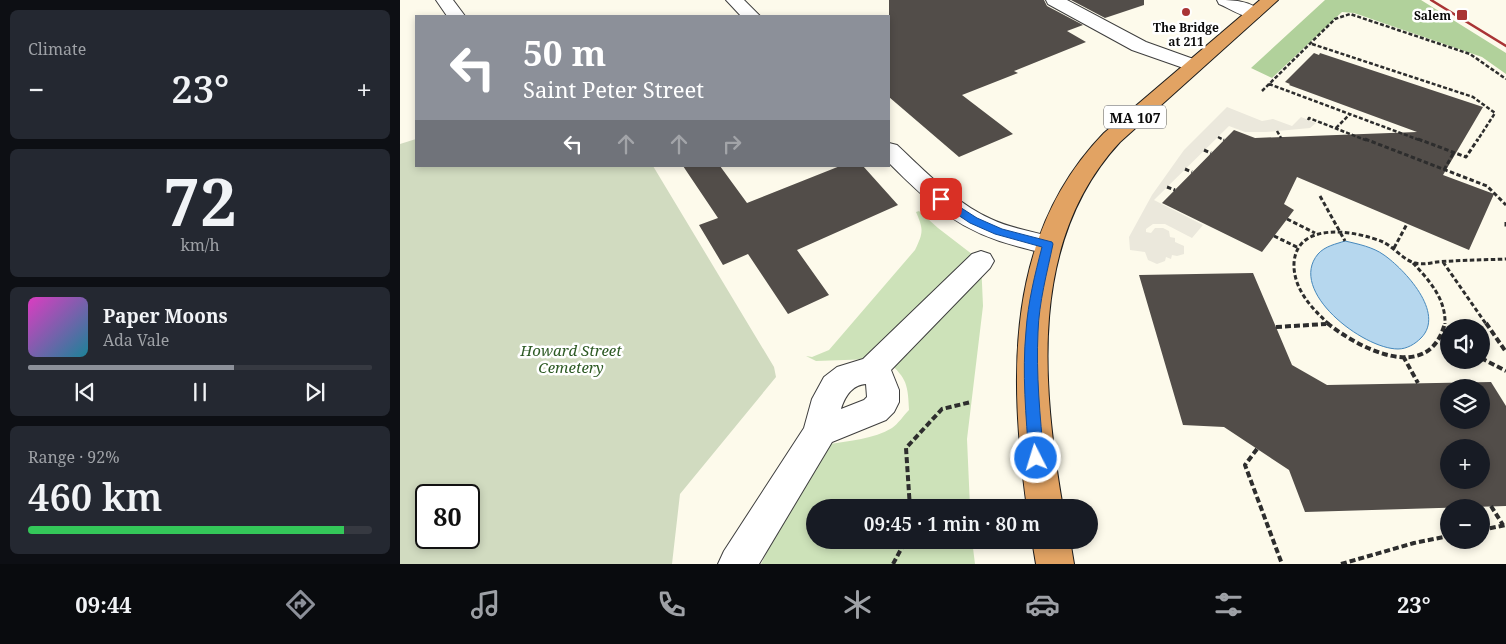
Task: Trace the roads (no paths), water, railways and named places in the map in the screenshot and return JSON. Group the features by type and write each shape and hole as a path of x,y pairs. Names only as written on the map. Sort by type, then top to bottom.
{"highway":[{"name":"MA 107","path":"1043,499 1036,458 1031,387 1032,330 1039,281 1048,244 1077,182 1106,142 1192,65 1270,0"},
{"path":"1052,549 1055,564"}],"street":[{"path":"444,0 455,15"},
{"path":"734,0 750,15"},
{"path":"1054,0 1139,46 1192,65"},
{"path":"1225,0 1253,13"},
{"path":"890,151 930,190 951,207 973,220 998,231 1048,244"},
{"path":"871,371 981,261"},
{"path":"738,564 820,432 822,418 831,394 839,382 857,372 871,371 880,377 884,389 883,402 875,410 820,432"}],"water":[{"path":"1345,241 1380,252 1402,270 1419,292 1426,304 1429,316 1427,328 1421,338 1413,344 1398,349 1383,346 1366,339 1349,329 1320,300 1312,284 1311,269 1321,251"}],"railway":[{"path":"1431,0 1506,46"}],"place":[{"name":"The Bridge at 211","path":"1186,12"},
{"name":"Salem","path":"1462,15"}],"park label":[{"name":"Howard Street Cemetery","path":"571,358"}]}
